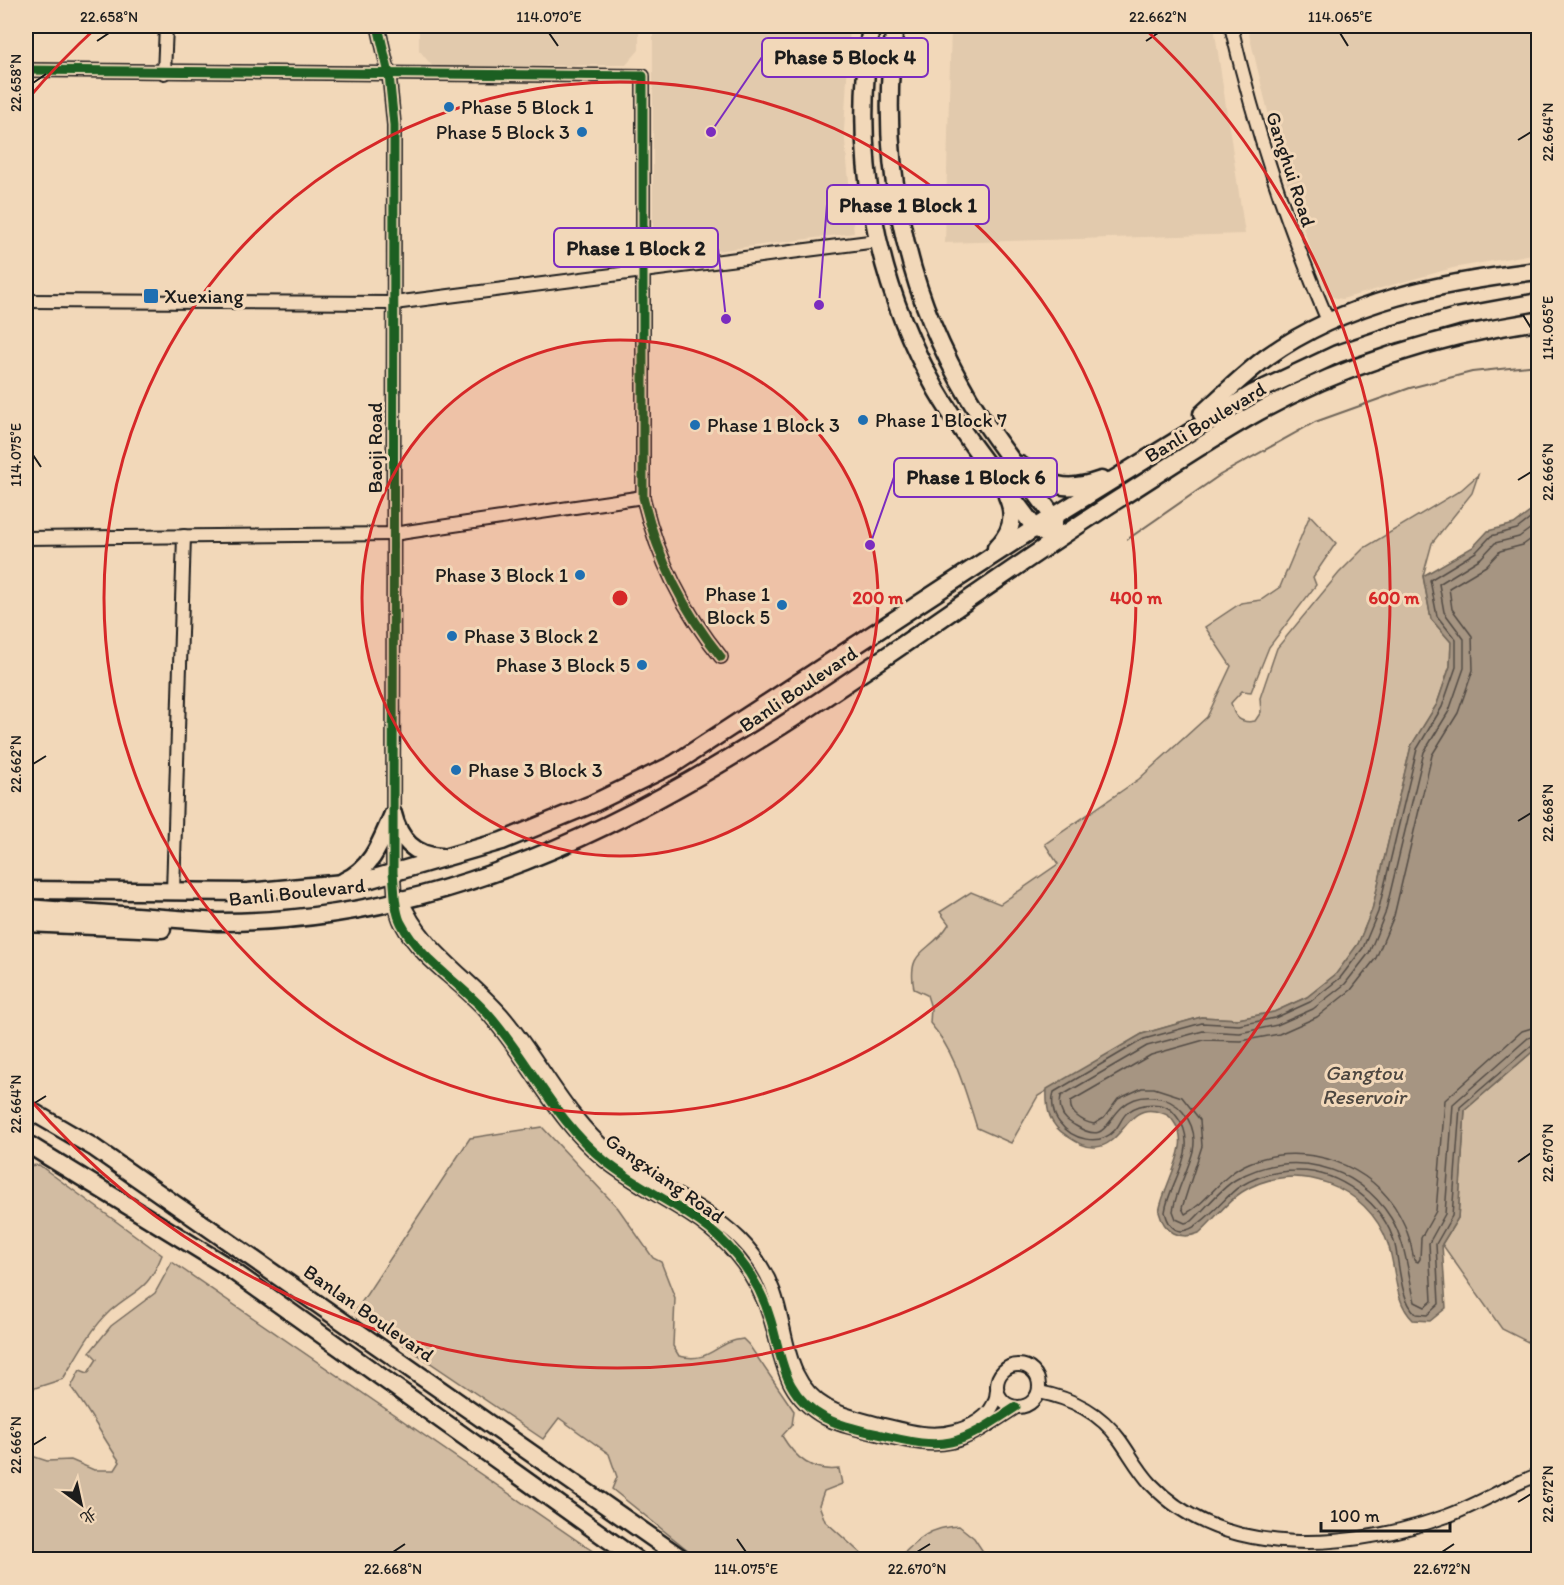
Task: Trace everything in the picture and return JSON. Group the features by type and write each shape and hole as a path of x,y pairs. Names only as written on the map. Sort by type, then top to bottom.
{"main road":[{"path":"871,26 865,77 863,132 868,186 877,241 896,302 925,370 964,434 1035,528 1055,540"},
{"path":"895,26 890,86 890,148 898,211 910,263 926,310 950,363 983,420 1054,518 1055,540"},
{"path":"1168,445 1251,370 1285,345 1328,321 1429,288 1539,271"},
{"name":"Banli Boulevard","path":"26,890 248,892 364,881 502,841 592,804 674,764 1035,528 1252,394 1337,354 1446,320 1539,302"},
{"name":"Banli Boulevard","path":"26,908 218,922 248,922 311,915 399,901 492,874 571,844 655,803 718,767 1055,540 1234,425 1316,384 1372,362 1431,343 1539,321"},
{"path":"1013,460 1046,482 1068,488 1084,486 1125,472"},
{"path":"978,566 1005,539 1012,521 1010,502 995,473"},
{"path":"393,813 402,837 411,847 434,857 447,857"},
{"path":"333,884 357,874 369,862 379,848 393,813"},
{"path":"26,924 176,929 218,922"},
{"name":"Banlan Boulevard","path":"26,1108 93,1147 684,1560"},
{"path":"26,1143 223,1264 637,1560"}],"street":[{"path":"164,73 166,26"},
{"name":"Baoji Road","path":"378,26 389,74 394,125 393,873"},
{"name":"Ganghui Road","path":"1232,26 1269,169 1290,231 1328,321"},
{"path":"26,70 643,76 643,497 653,536 676,591 697,625 721,657"},
{"path":"26,301 394,303 877,241"},
{"path":"26,538 393,534 643,497"},
{"path":"173,892 184,536"},
{"name":"Gangxiang Road","path":"393,873 399,901 399,921 411,938 498,1026 571,1129 623,1174 705,1225 736,1256 753,1280 766,1306 779,1360 787,1379 807,1405 824,1417 844,1425 930,1445 970,1437 1016,1407"},
{"name":"Gangxiang Road","path":"399,901 423,937 506,1019 564,1105 594,1138 629,1166 722,1223 749,1249 764,1270 774,1293 792,1366 801,1383 814,1397 847,1416 930,1434 957,1430 982,1418 994,1407 998,1390"},
{"path":"1019,1365 1033,1371 1038,1377 1039,1392 1030,1404 1016,1407 1004,1402 998,1390 1000,1376 1012,1366 1019,1365"},
{"path":"1039,1392 1072,1402 1101,1420 1118,1437 1150,1483 1184,1511 1224,1531 1252,1538 1282,1540 1341,1538 1406,1528 1468,1507 1539,1475"}],"shaded area":[{"path":"419,26 639,26 639,50 626,65 433,67 419,50"},
{"path":"653,26 850,26 844,130 854,233 653,259"},
{"path":"951,26 1214,26 1245,234 945,243"},
{"path":"1247,26 1538,26 1538,253 1453,268 1342,299 1328,296 1283,173"},
{"path":"1478,475 1472,493 1432,543 1423,576 1431,619 1451,642 1450,666 1437,704 1411,746 1372,910 1358,944 1336,974 1307,997 1274,1012 1238,1019 1201,1017 1142,1034 1038,1096 1011,1143 977,1128 953,1060 930,1023 931,1008 927,995 914,989 912,975 917,958 949,924 940,912 971,892 1000,904 1058,864 1045,844 1139,779 1207,717 1231,666 1205,627 1241,603 1261,600 1280,587 1310,515 1336,543 1313,577 1316,585 1269,647 1251,692 1242,691 1231,703 1236,716 1245,721 1255,721 1261,712 1260,698 1277,648 1339,573 1364,548 1461,490"},
{"path":"1538,1047 1538,1347 1502,1329 1442,1244 1458,1218 1465,1110"},
{"path":"542,1127 618,1208 653,1258 661,1262 675,1298 673,1346 679,1356 690,1358 707,1355 726,1344 743,1339 749,1345 794,1411 792,1425 782,1436 787,1444 799,1457 813,1466 839,1469 842,1484 824,1491 819,1505 825,1521 867,1559 699,1559 612,1489 617,1477 609,1454 559,1418 543,1439 355,1312 470,1138"},
{"path":"39,1165 162,1255 146,1283 110,1311 96,1326 63,1379 32,1389 26,1385 26,1166"},
{"path":"172,1262 604,1559 26,1559 26,1454 47,1461 71,1460 94,1470 115,1470 120,1462 71,1387 80,1370 88,1373 97,1359 90,1352 111,1326 155,1293"},
{"path":"959,1526 974,1538 988,1559 898,1559 925,1535 940,1529"}],"water":[{"name":"Gangtou Reservoir","path":"1538,506 1538,1047 1465,1110 1458,1218 1442,1244 1446,1308 1430,1321 1413,1320 1402,1303 1388,1244 1378,1223 1364,1206 1347,1193 1327,1183 1306,1178 1284,1177 1263,1182 1236,1196 1199,1233 1179,1235 1169,1230 1159,1212 1180,1147 1179,1131 1171,1118 1155,1111 1146,1111 1131,1119 1105,1145 1088,1147 1061,1132 1052,1122 1047,1104 1047,1089 1142,1034 1201,1017 1238,1019 1274,1012 1307,997 1336,974 1358,944 1372,910 1411,746 1437,704 1450,666 1451,642 1431,619 1423,576 1473,547 1488,531 1514,524"}],"waterway":[{"path":"1128,539 1220,475 1315,422 1410,388 1472,372 1538,365"}],"cycle path":[{"path":"378,26 389,74 394,125 393,873 396,905 401,923 429,960 487,1013 557,1109 587,1145 621,1173 707,1227 742,1262 765,1303 787,1376 793,1388 811,1409 825,1418 851,1428 902,1440 937,1444 965,1437 1016,1407"},
{"path":"26,70 643,76 643,497 656,541 673,582 694,620 721,657"}],"place":[{"name":"Phase 5 Block 1","path":"449,107"},
{"name":"Phase 5 Block 3","path":"582,132"},
{"name":"Phase 5 Block 4","path":"711,132"},
{"name":"Xuexiang","path":"151,296"},
{"name":"Phase 1 Block 1","path":"819,305"},
{"name":"Phase 1 Block 2","path":"726,319"},
{"name":"Phase 1 Block 7","path":"863,420"},
{"name":"Phase 1 Block 3","path":"695,425"},
{"name":"Phase 1 Block 6","path":"870,545"},
{"name":"Phase 3 Block 1","path":"580,575"},
{"name":"Phase 1 Block 5","path":"782,605"},
{"name":"Phase 3 Block 2","path":"452,636"},
{"name":"Phase 3 Block 5","path":"642,665"},
{"name":"Phase 3 Block 3","path":"456,770"}]}
